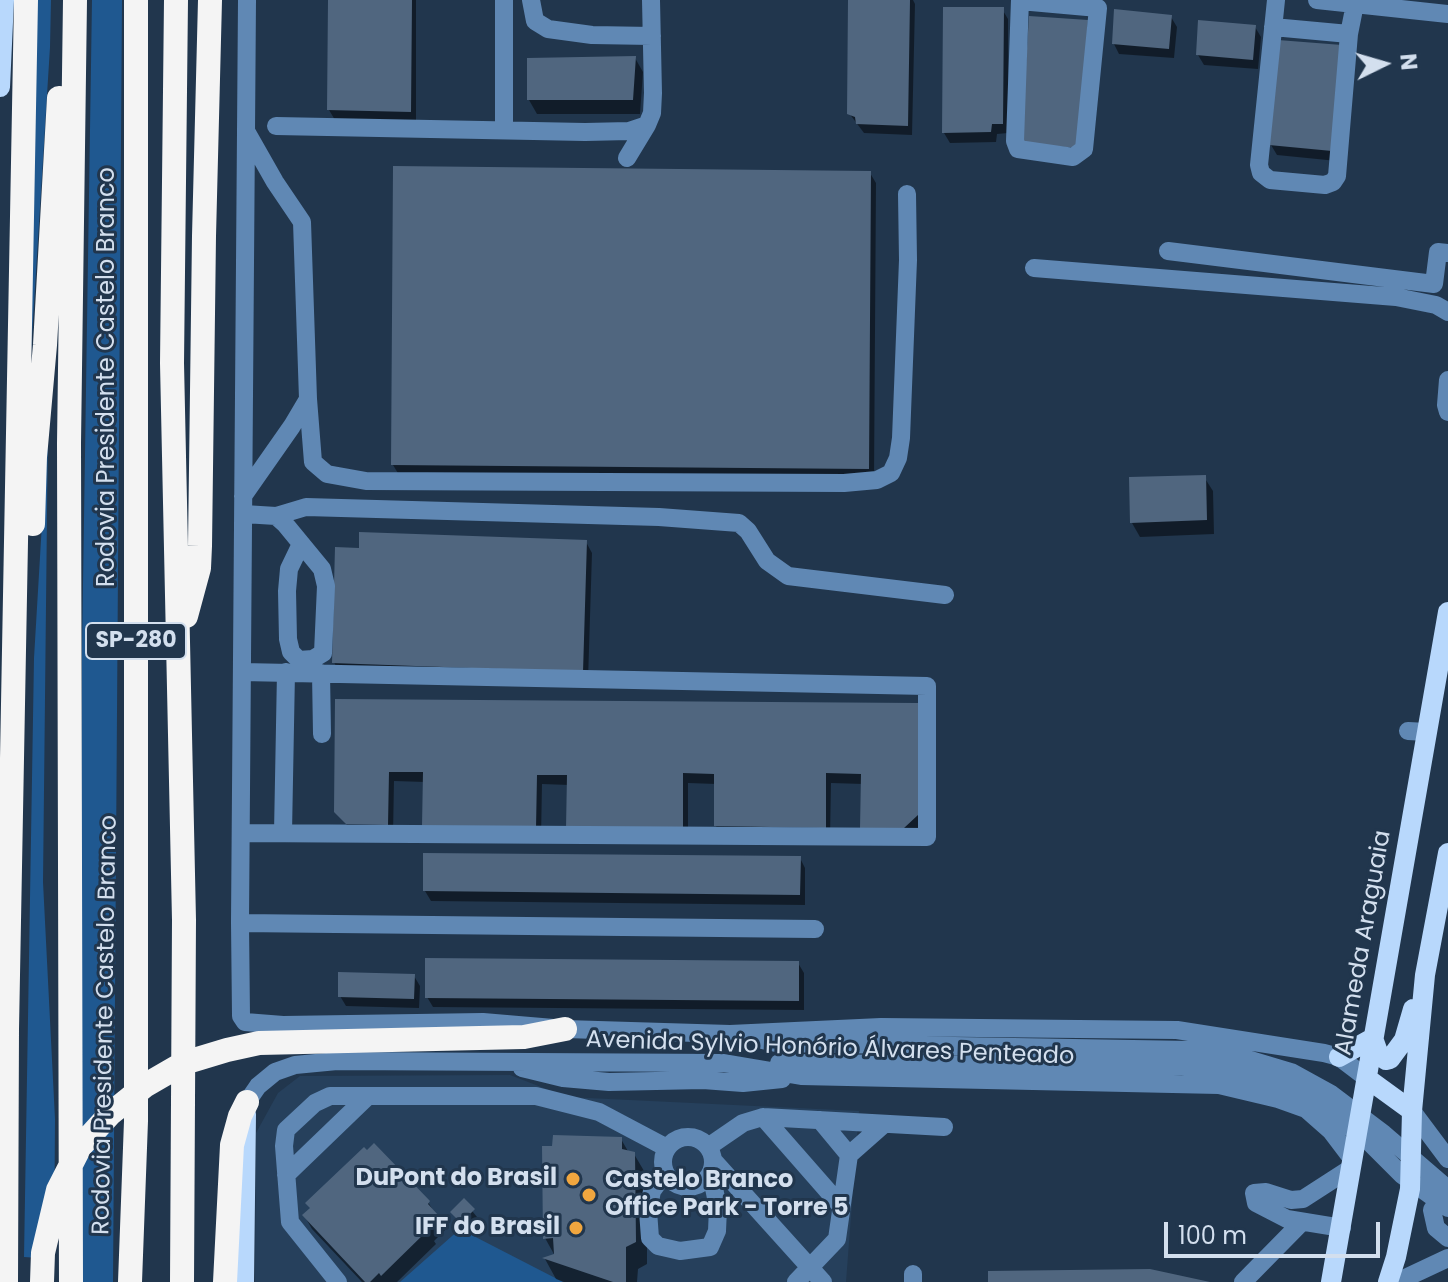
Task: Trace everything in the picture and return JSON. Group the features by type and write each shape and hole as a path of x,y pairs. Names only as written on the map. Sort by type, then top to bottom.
{"highway":[{"path":"6,1282 7,1029 24,0"},
{"path":"7,1029 22,898 35,457 68,0"},
{"name":"Rodovia Presidente Castelo Branco","path":"71,1282 69,443 75,0"},
{"name":"Rodovia Presidente Castelo Branco","path":"132,1278 136,1121 136,0"},
{"path":"176,0 172,363 184,920 182,1282"},
{"path":"179,637 195,588 200,546 210,0"},
{"path":"42,1282 43,1253 58,1190 80,1147 110,1114 146,1085 184,1063 259,1043 524,1037 565,1029"},
{"path":"225,1282 232,1145 247,1102"}],"main road":[{"path":"0,87 4,0"},
{"name":"Alameda Araguaia","path":"1335,1275 1368,1079 1417,732 1444,645 1448,612"},
{"path":"1388,1282 1410,1189 1412,1111 1425,975 1448,853"},
{"path":"1339,1057 1373,1038 1382,1059 1394,1056 1404,1040 1425,975"},
{"path":"1368,1079 1412,1111"},
{"path":"244,1282 247,1102"}],"street":[{"path":"247,0 240,923 815,929"},
{"path":"504,0 504,129"},
{"path":"531,0 535,21 548,29 592,35 652,36"},
{"path":"627,158 652,113 651,0"},
{"path":"1020,0 1079,3 1098,8 1084,149 1073,157 1018,149 1015,141 1020,0"},
{"path":"1276,0 1259,165 1261,173 1270,180 1325,185 1337,176 1349,34 1355,4"},
{"path":"1317,0 1448,14"},
{"path":"1273,27 1349,34"},
{"path":"276,126 629,131 647,125"},
{"path":"245,129 302,222 313,462 327,474 366,481 844,483 877,480 891,473 898,458 901,438 908,260 907,194"},
{"path":"1168,251 1434,284 1438,252 1448,253"},
{"path":"1034,268 1396,297 1436,305 1448,312"},
{"path":"1448,380 1448,412"},
{"path":"243,505 308,399"},
{"path":"243,505 276,516 301,544 322,569 326,586 323,653 313,659 299,660 291,652 288,639 287,591 289,569 301,544"},
{"path":"276,516 306,507 659,517 739,523 748,531 767,561 788,576 945,595"},
{"path":"242,672 927,686 927,837 243,833"},
{"path":"283,833 286,672"},
{"path":"321,673 322,734"},
{"name":"Avenida Sylvio Honório Álvares Penteado","path":"240,923 241,1016 250,1024 483,1022 565,1029 730,1034 881,1027 1177,1030 1339,1057"},
{"path":"730,1034 776,1043 1192,1050 1231,1054 1291,1072 1331,1094 1448,1188 1436,1199 1432,1210 1436,1228 1448,1238"},
{"path":"1203,1084 1208,1034"},
{"path":"1339,1057 1368,1079"},
{"path":"492,1060 563,1078 609,1082 703,1080 743,1083 801,1076"},
{"name":"Avenida Sylvio Honório Álvares Penteado","path":"247,1102 264,1080 275,1072 295,1065 337,1061 724,1063 801,1076 1020,1083 1203,1084 1241,1089 1306,1109 1331,1131 1352,1164"},
{"path":"724,1063 1182,1066 1221,1069 1257,1077 1310,1098 1370,1143 1402,1175 1448,1208"},
{"path":"338,1282 290,1222 284,1146 286,1130 315,1103 330,1096 536,1096 599,1112 667,1148"},
{"path":"286,1175 368,1096"},
{"path":"1412,1111 1448,1159"},
{"path":"763,1117 841,1206"},
{"path":"823,1282 711,1160 697,1138 680,1138 667,1148 662,1164 665,1173 669,1180 683,1188 700,1185 711,1160 743,1123 763,1117 944,1127"},
{"path":"820,1120 849,1155"},
{"path":"796,1282 837,1239 849,1155 883,1125"},
{"path":"665,1173 652,1191 648,1211 650,1238 658,1246 680,1251 710,1247 717,1231 718,1208 711,1160"},
{"path":"1342,1228 1287,1219 1256,1203 1254,1193 1266,1192 1291,1200 1303,1199 1352,1164"},
{"path":"1243,1282 1302,1222"},
{"path":"1397,1282 1448,1258"}],"shaded area":[{"path":"35,0 51,0 50,47 21,512"},
{"path":"92,0 122,0 113,1282 79,1282 82,648"},
{"path":"48,422 43,882 55,1119 54,1259 24,1257 34,658"},
{"path":"510,1075 567,1097 859,1111 846,1282 255,1282 256,1133 278,1093 300,1076"},
{"path":"460,1229 563,1282 400,1282"}],"building":[{"path":"328,0 412,0 411,112 327,110"},
{"path":"848,0 910,0 908,126 856,124 855,117 847,114"},
{"path":"943,7 1004,7 1003,124 992,124 991,132 942,133"},
{"path":"1114,9 1172,15 1169,49 1112,44"},
{"path":"1029,16 1088,20 1080,148 1021,144"},
{"path":"1198,20 1256,25 1253,60 1196,55"},
{"path":"1278,40 1342,45 1332,151 1269,145"},
{"path":"636,56 633,100 527,100 527,58"},
{"path":"393,166 871,171 869,469 391,465"},
{"path":"1206,475 1207,520 1130,523 1129,477"},
{"path":"359,532 587,540 583,672 332,663 335,547 359,548"},
{"path":"335,699 918,703 918,815 904,828 860,828 861,774 826,773 826,828 714,826 714,774 683,773 683,829 566,828 567,775 537,775 536,828 422,826 423,772 389,772 388,825 346,824 334,812"},
{"path":"423,853 801,856 800,895 423,891"},
{"path":"425,958 799,961 799,1001 425,998"},
{"path":"338,972 415,974 414,999 338,997"},
{"name":"Castelo Branco Office Park - Torre 5","path":"553,1135 622,1137 622,1149 635,1152 636,1242 626,1247 626,1282 613,1282 542,1258 554,1254 553,1238 543,1239 542,1146 552,1146"},
{"path":"374,1143 430,1201 428,1204 438,1215 426,1226 429,1229 381,1276 379,1273 370,1282 365,1282 302,1215 310,1208 305,1203 364,1147 367,1150"},
{"path":"464,1198 475,1209 461,1223 450,1212"},
{"path":"1150,1269 1210,1282 988,1282 988,1271"}],"place":[{"name":"DuPont do Brasil","path":"573,1179"},
{"name":"Castelo Branco Office Park - Torre 5","path":"589,1195"},
{"name":"IFF do Brasil","path":"576,1228"}]}
